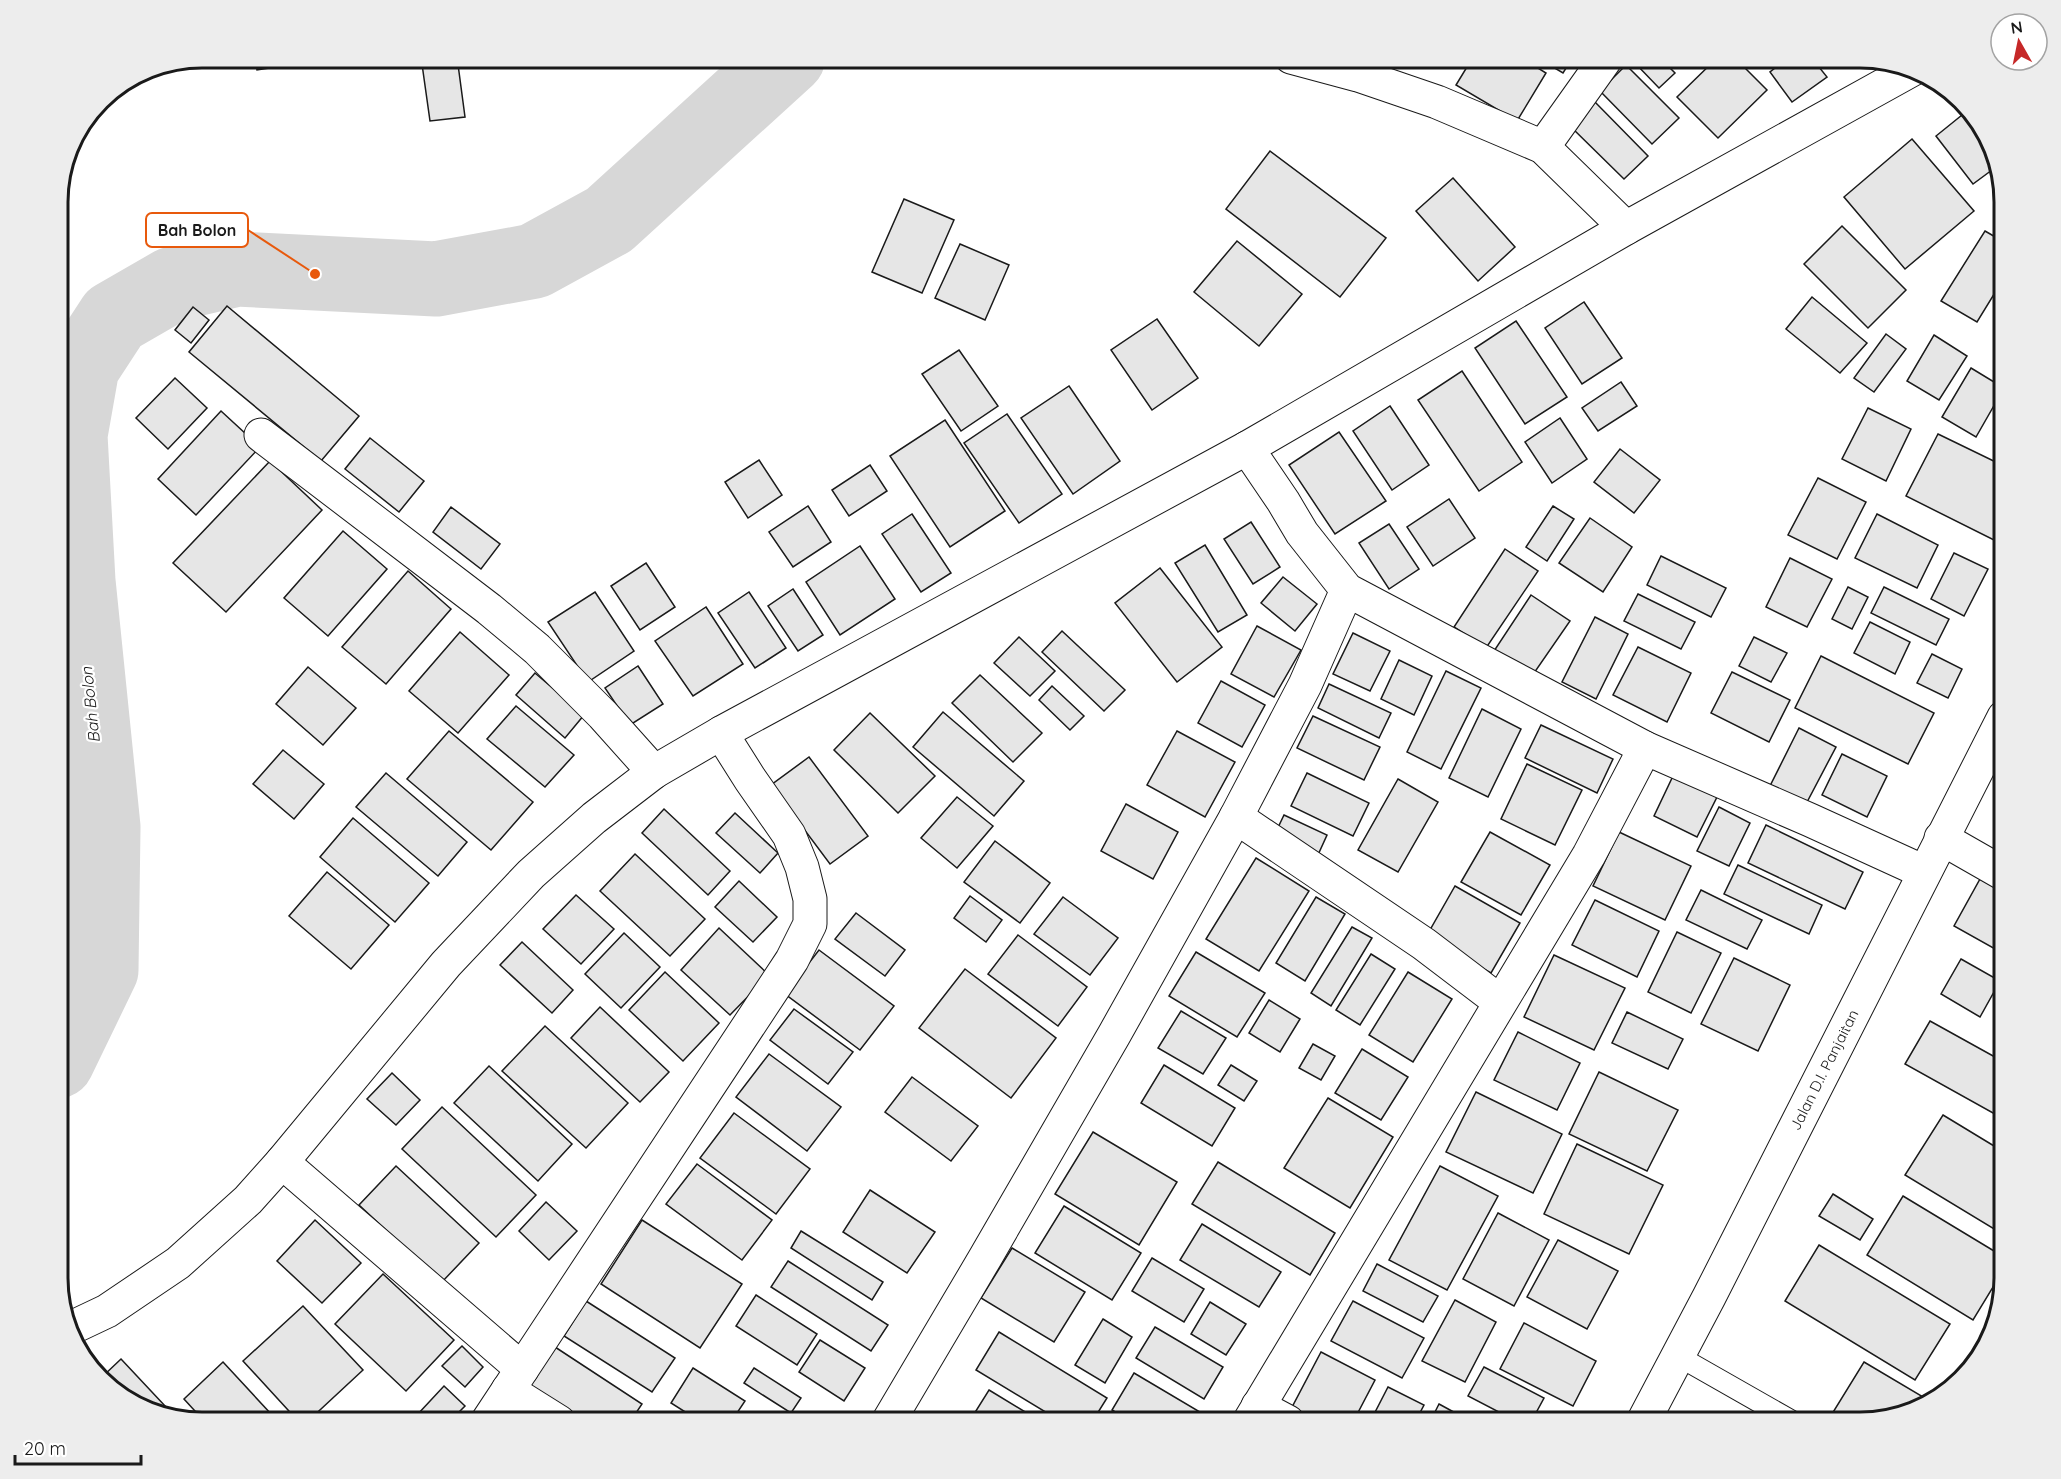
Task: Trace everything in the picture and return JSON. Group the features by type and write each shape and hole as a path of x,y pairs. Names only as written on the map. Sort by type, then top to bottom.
{"street":[{"path":"1364,68 1437,102 1544,147 1626,228"},
{"path":"1544,147 1599,68"},
{"path":"77,1325 107,1311 178,1263 249,1200 446,964 531,874 594,818 654,772 721,733 1247,448 1626,228 1902,75"},
{"path":"261,435 489,609 537,649 603,715 654,772"},
{"path":"1247,448 1302,533 1347,590 1645,748 1924,872"},
{"path":"894,1412 1097,1065 1236,817 1305,685 1347,590"},
{"path":"494,1412 792,960 810,924 810,899 802,867 789,835 721,733"},
{"name":"Jalan D.I. Panjaitan","path":"1648,1412 1994,736"},
{"path":"1254,1412 1499,1001 1589,855 1645,748"},
{"path":"1236,817 1424,944 1499,1001"},
{"path":"1941,838 1994,868"},
{"path":"282,1162 549,1412"}],"lane":[{"path":"1678,1356 1776,1412"}],"building":[{"path":"423,68 458,68 465,117 430,121"},
{"path":"1466,68 1538,68 1546,73 1517,121 1456,85"},
{"path":"1555,68 1566,68 1563,73"},
{"path":"1623,68 1629,68 1679,118 1652,144 1600,91"},
{"path":"1640,68 1670,68 1675,73 1659,88"},
{"path":"1707,68 1745,68 1767,90 1718,138 1677,97"},
{"path":"1775,68 1820,68 1827,77 1792,102 1770,72"},
{"path":"1594,101 1648,156 1624,179 1569,125"},
{"path":"1962,115 1980,142 1990,172 1973,184 1936,136"},
{"path":"1912,139 1974,211 1905,269 1844,197"},
{"path":"1270,151 1386,238 1340,297 1226,209"},
{"path":"1453,178 1515,247 1478,281 1416,211"},
{"path":"904,199 954,220 922,293 872,272"},
{"path":"1842,226 1906,290 1868,328 1804,264"},
{"path":"1985,231 1994,236 1994,294 1977,322 1941,301"},
{"path":"1237,241 1302,294 1259,346 1194,292"},
{"path":"960,244 1009,265 985,320 935,298"},
{"path":"1812,297 1867,343 1840,373 1786,329"},
{"path":"1584,302 1622,358 1582,384 1545,328"},
{"path":"227,306 359,416 321,461 189,352"},
{"path":"193,307 209,320 191,343 175,330"},
{"path":"1157,319 1198,378 1152,410 1111,350"},
{"path":"1516,321 1567,397 1525,424 1475,348"},
{"path":"1886,334 1906,349 1874,392 1854,378"},
{"path":"1934,335 1967,356 1939,400 1907,381"},
{"path":"959,350 998,406 961,431 922,374"},
{"path":"1971,368 1994,382 1994,406 1976,437 1942,417"},
{"path":"1462,371 1522,462 1479,491 1418,400"},
{"path":"175,378 207,408 168,449 136,418"},
{"path":"1621,382 1637,406 1598,431 1582,408"},
{"path":"1069,386 1120,461 1073,494 1021,418"},
{"path":"1390,406 1429,465 1392,490 1353,431"},
{"path":"1868,408 1911,429 1886,481 1842,459"},
{"path":"221,411 260,447 196,515 158,479"},
{"path":"1007,414 1062,494 1019,523 964,443"},
{"path":"1560,418 1587,459 1552,483 1525,442"},
{"path":"945,420 1005,511 950,547 890,456"},
{"path":"1339,432 1386,501 1335,534 1289,465"},
{"path":"1938,434 1994,461 1994,540 1906,496"},
{"path":"370,438 424,481 399,512 345,469"},
{"path":"1620,449 1660,480 1634,513 1594,482"},
{"path":"759,460 782,495 748,518 725,482"},
{"path":"270,461 322,510 226,612 173,563"},
{"path":"870,465 887,491 849,516 832,490"},
{"path":"1818,478 1866,502 1837,559 1788,535"},
{"path":"1449,499 1475,538 1433,566 1407,527"},
{"path":"808,506 831,542 793,567 769,532"},
{"path":"1553,506 1574,519 1547,561 1526,547"},
{"path":"451,507 500,544 481,569 433,532"},
{"path":"912,514 951,573 921,592 882,534"},
{"path":"1877,514 1938,545 1917,588 1855,558"},
{"path":"1590,518 1632,547 1603,592 1559,563"},
{"path":"1251,522 1280,567 1253,584 1224,539"},
{"path":"1389,524 1419,569 1389,589 1359,543"},
{"path":"343,531 387,569 328,636 284,598"},
{"path":"1205,545 1247,615 1218,632 1175,563"},
{"path":"860,546 895,599 840,635 806,582"},
{"path":"1505,549 1538,571 1486,648 1454,627"},
{"path":"1954,553 1988,569 1964,616 1931,599"},
{"path":"1661,556 1726,588 1711,617 1647,585"},
{"path":"1790,558 1832,579 1807,627 1766,607"},
{"path":"646,563 675,607 640,630 611,586"},
{"path":"1160,568 1222,647 1177,682 1115,603"},
{"path":"408,571 451,609 386,684 342,647"},
{"path":"1283,577 1317,604 1295,631 1261,603"},
{"path":"1848,587 1868,597 1852,629 1832,619"},
{"path":"1884,587 1949,619 1936,645 1871,613"},
{"path":"793,589 823,635 798,651 768,606"},
{"path":"595,592 634,651 588,682 548,622"},
{"path":"749,592 786,648 755,668 718,613"},
{"path":"1638,594 1695,622 1681,649 1624,621"},
{"path":"1531,595 1570,621 1532,676 1494,651"},
{"path":"706,607 743,664 693,696 655,641"},
{"path":"1595,617 1628,634 1596,699 1562,682"},
{"path":"1870,622 1910,642 1895,674 1854,653"},
{"path":"1257,626 1301,650 1274,697 1231,674"},
{"path":"1062,631 1125,690 1104,711 1042,652"},
{"path":"460,632 509,675 458,733 409,691"},
{"path":"1353,633 1390,651 1370,691 1333,674"},
{"path":"1019,637 1055,671 1030,696 994,663"},
{"path":"1754,637 1787,653 1771,682 1739,666"},
{"path":"1638,647 1691,673 1667,722 1613,695"},
{"path":"1932,654 1962,669 1948,698 1917,683"},
{"path":"1821,656 1934,713 1908,764 1795,708"},
{"path":"1399,660 1432,676 1414,715 1381,699"},
{"path":"638,666 663,704 630,725 605,688"},
{"path":"308,667 356,708 323,745 276,704"},
{"path":"1446,671 1481,688 1441,769 1407,752"},
{"path":"1732,672 1790,700 1769,742 1711,713"},
{"path":"535,673 584,715 565,738 516,695"},
{"path":"980,675 1042,733 1013,762 952,703"},
{"path":"1221,681 1265,705 1242,747 1198,723"},
{"path":"1329,684 1391,713 1379,738 1318,708"},
{"path":"1052,686 1084,716 1070,730 1039,700"},
{"path":"516,706 574,755 545,787 487,739"},
{"path":"1482,709 1521,729 1488,797 1449,778"},
{"path":"943,712 1024,781 994,816 913,747"},
{"path":"870,713 935,776 898,813 834,750"},
{"path":"1313,716 1380,747 1364,780 1297,748"},
{"path":"1541,725 1613,759 1597,793 1525,758"},
{"path":"1799,728 1836,747 1806,804 1770,786"},
{"path":"449,731 533,802 491,850 407,779"},
{"path":"1177,731 1235,762 1205,817 1147,785"},
{"path":"283,750 324,784 294,819 253,784"},
{"path":"1842,754 1887,776 1867,817 1822,795"},
{"path":"809,757 868,836 830,864 771,785"},
{"path":"1527,764 1582,790 1555,845 1501,819"},
{"path":"386,773 467,842 438,876 356,807"},
{"path":"1307,773 1369,803 1353,836 1291,806"},
{"path":"1673,776 1717,797 1697,837 1654,816"},
{"path":"1398,779 1438,802 1398,872 1358,850"},
{"path":"957,797 993,826 957,868 921,838"},
{"path":"1126,804 1178,832 1153,879 1101,851"},
{"path":"1719,807 1750,823 1729,866 1697,851"},
{"path":"664,809 730,871 708,895 642,833"},
{"path":"735,813 778,853 760,873 716,833"},
{"path":"1284,815 1327,835 1317,857 1274,836"},
{"path":"353,818 429,883 395,922 320,857"},
{"path":"1766,825 1863,872 1845,909 1748,863"},
{"path":"1490,832 1550,865 1521,915 1461,882"},
{"path":"1619,832 1691,866 1665,920 1593,886"},
{"path":"995,841 1050,883 1020,923 964,882"},
{"path":"635,854 705,919 670,956 600,891"},
{"path":"1256,858 1309,891 1259,971 1206,939"},
{"path":"1738,865 1822,905 1809,934 1724,894"},
{"path":"327,872 389,925 351,969 289,916"},
{"path":"1980,879 1994,887 1994,948 1954,926"},
{"path":"739,881 777,917 753,942 715,907"},
{"path":"1455,886 1520,923 1491,973 1426,937"},
{"path":"1701,890 1762,920 1747,949 1686,920"},
{"path":"576,895 614,929 581,964 543,929"},
{"path":"970,896 1002,920 986,942 954,918"},
{"path":"1063,897 1118,938 1090,975 1034,934"},
{"path":"1316,897 1345,914 1305,981 1276,963"},
{"path":"1595,900 1659,931 1637,977 1572,945"},
{"path":"856,913 905,950 885,976 835,939"},
{"path":"1352,927 1372,938 1331,1006 1311,993"},
{"path":"719,928 769,975 730,1015 681,970"},
{"path":"1677,932 1721,953 1691,1013 1648,992"},
{"path":"624,933 660,967 621,1008 585,974"},
{"path":"1018,935 1087,987 1058,1026 988,974"},
{"path":"522,942 573,990 552,1013 500,965"},
{"path":"819,950 894,1006 860,1050 785,994"},
{"path":"1196,952 1265,993 1237,1037 1169,996"},
{"path":"1371,954 1395,969 1360,1025 1336,1010"},
{"path":"1554,955 1625,988 1594,1050 1524,1017"},
{"path":"1734,958 1790,985 1758,1051 1701,1024"},
{"path":"1961,959 1994,978 1994,992 1980,1017 1941,994"},
{"path":"965,969 1056,1038 1011,1098 919,1028"},
{"path":"665,972 719,1023 683,1061 629,1010"},
{"path":"1408,972 1452,999 1413,1062 1369,1035"},
{"path":"1269,1000 1300,1019 1280,1052 1249,1033"},
{"path":"600,1007 669,1072 640,1102 571,1038"},
{"path":"794,1009 853,1052 828,1084 770,1040"},
{"path":"1181,1011 1226,1038 1203,1074 1158,1048"},
{"path":"1627,1012 1683,1039 1668,1069 1612,1043"},
{"path":"1930,1021 1994,1056 1994,1114 1905,1064"},
{"path":"545,1026 628,1103 586,1148 502,1071"},
{"path":"1518,1032 1580,1063 1557,1110 1494,1080"},
{"path":"1313,1044 1335,1056 1321,1080 1299,1068"},
{"path":"1362,1049 1408,1077 1381,1120 1335,1093"},
{"path":"769,1054 841,1107 807,1151 736,1097"},
{"path":"1164,1065 1235,1108 1212,1146 1141,1103"},
{"path":"1231,1065 1257,1081 1244,1101 1218,1085"},
{"path":"489,1066 572,1144 538,1181 454,1103"},
{"path":"1599,1072 1678,1110 1647,1171 1569,1134"},
{"path":"392,1073 420,1100 396,1125 367,1099"},
{"path":"912,1077 978,1126 951,1161 885,1112"},
{"path":"1476,1092 1562,1134 1533,1193 1446,1152"},
{"path":"1328,1098 1393,1137 1350,1208 1284,1168"},
{"path":"442,1107 536,1195 496,1237 402,1149"},
{"path":"734,1113 810,1169 776,1214 700,1158"},
{"path":"1943,1115 1994,1146 1994,1229 1905,1175"},
{"path":"1093,1132 1177,1182 1139,1245 1055,1194"},
{"path":"1577,1144 1663,1185 1629,1254 1544,1214"},
{"path":"1218,1162 1335,1233 1310,1275 1192,1204"},
{"path":"697,1164 772,1220 742,1260 666,1204"},
{"path":"396,1166 479,1243 442,1282 359,1205"},
{"path":"1440,1166 1498,1196 1447,1290 1389,1260"},
{"path":"870,1190 935,1232 907,1273 843,1232"},
{"path":"1833,1194 1873,1219 1860,1240 1819,1216"},
{"path":"1903,1196 1994,1251 1993,1287 1973,1320 1867,1255"},
{"path":"546,1202 577,1231 549,1260 519,1231"},
{"path":"1064,1206 1141,1253 1112,1300 1035,1253"},
{"path":"1498,1213 1549,1240 1514,1306 1463,1279"},
{"path":"315,1220 361,1263 322,1303 277,1261"},
{"path":"642,1220 742,1284 700,1348 601,1284"},
{"path":"1202,1224 1281,1272 1259,1307 1180,1260"},
{"path":"801,1231 883,1282 872,1300 791,1248"},
{"path":"1558,1240 1618,1271 1587,1329 1527,1297"},
{"path":"1819,1245 1950,1324 1915,1380 1785,1301"},
{"path":"1012,1248 1085,1292 1054,1342 981,1298"},
{"path":"1152,1258 1204,1289 1184,1322 1132,1291"},
{"path":"788,1261 888,1325 871,1351 771,1287"},
{"path":"1377,1264 1438,1296 1423,1322 1363,1291"},
{"path":"383,1274 454,1340 406,1391 335,1324"},
{"path":"756,1295 817,1334 797,1365 736,1326"},
{"path":"1455,1300 1496,1322 1465,1382 1422,1361"},
{"path":"586,1301 675,1358 652,1392 564,1336"},
{"path":"1353,1301 1424,1338 1402,1378 1331,1341"},
{"path":"1210,1302 1246,1324 1226,1355 1191,1334"},
{"path":"303,1306 363,1370 318,1412 290,1412 243,1361"},
{"path":"1103,1319 1132,1337 1105,1383 1075,1365"},
{"path":"1524,1323 1596,1361 1573,1406 1500,1369"},
{"path":"1155,1327 1223,1367 1204,1399 1136,1358"},
{"path":"999,1332 1107,1398 1098,1412 1045,1412 976,1370"},
{"path":"820,1340 865,1368 844,1401 799,1372"},
{"path":"462,1346 483,1367 465,1387 442,1366"},
{"path":"555,1347 642,1404 637,1412 572,1412 530,1385"},
{"path":"1321,1352 1375,1380 1358,1412 1290,1411"},
{"path":"121,1359 165,1406 142,1398 120,1384 107,1372"},
{"path":"223,1362 269,1412 195,1411 184,1399"},
{"path":"1864,1362 1922,1396 1894,1407 1859,1412 1833,1412"},
{"path":"1484,1367 1544,1398 1536,1412 1499,1412 1468,1396"},
{"path":"693,1368 745,1401 738,1412 685,1412 671,1403"},
{"path":"754,1368 801,1398 789,1412 744,1383"},
{"path":"1134,1373 1200,1412 1115,1412 1112,1410"},
{"path":"444,1386 465,1406 459,1412 420,1412"},
{"path":"1388,1387 1424,1405 1420,1412 1375,1412"},
{"path":"989,1390 1025,1412 975,1412"},
{"path":"1439,1404 1454,1412 1435,1412"}],"waterway":[{"name":"Bah Bolon","path":"68,1038 101,970 103,827 78,581 70,435 82,367 114,318 173,284 237,269 436,279 534,261 609,220 776,68"}],"place":[{"name":"Bah Bolon","path":"315,274"}]}
